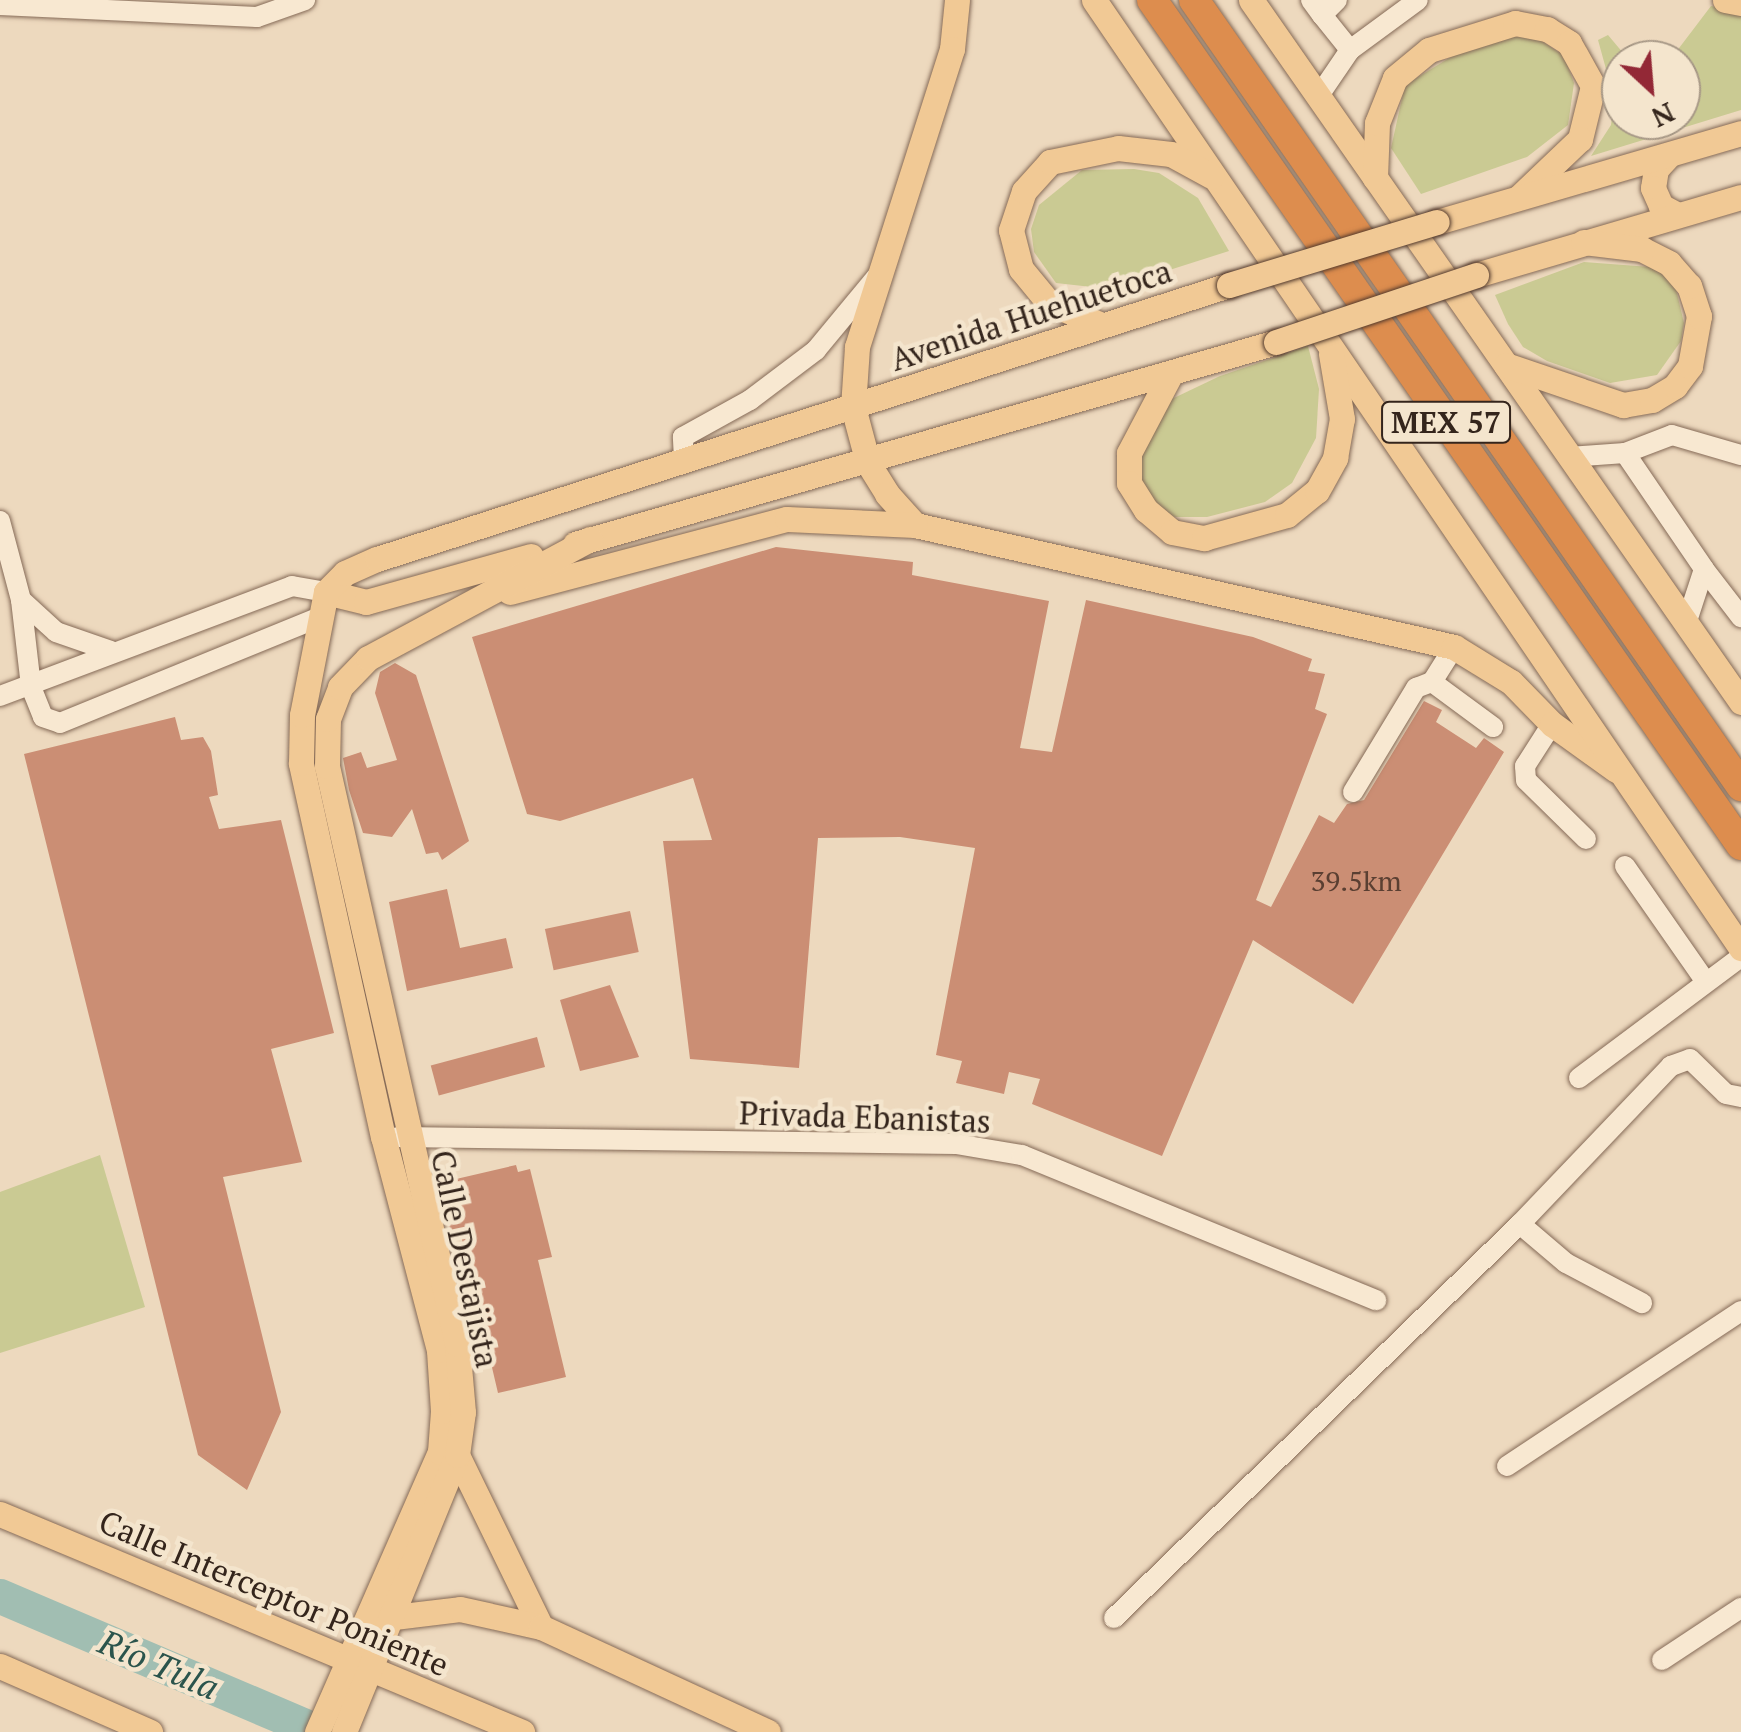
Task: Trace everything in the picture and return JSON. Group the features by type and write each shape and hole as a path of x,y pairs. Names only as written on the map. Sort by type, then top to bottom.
{"highway":[{"name":"MEX 57","path":"1152,0 1741,845"},
{"name":"MEX 57","path":"1194,0 1741,786"}],"main road":[{"path":"915,525 868,464 853,407 857,347 952,49 957,0"},
{"path":"1094,0 1741,948"},
{"path":"1251,0 1741,702"},
{"path":"1725,0 1741,3"},
{"path":"1375,178 1377,123 1395,78 1430,50 1515,23 1547,29 1568,43 1593,86 1580,139 1519,197"},
{"name":"Avenida Huehuetoca","path":"326,592 345,574 684,458 1229,285 1741,132"},
{"path":"1102,325 1049,303 1021,269 1011,230 1024,191 1050,162 1118,148 1172,154 1218,180"},
{"path":"1669,154 1656,169 1653,188 1662,206 1678,215"},
{"path":"394,1137 301,763 316,618 326,592 346,601 392,597 1169,377 1583,242 1741,197"},
{"path":"1506,365 1623,405 1652,400 1675,386 1690,366 1699,316 1689,286 1669,263 1642,249 1583,242"},
{"path":"1169,377 1129,453 1129,482 1146,510 1172,532 1204,538 1252,528 1287,515 1317,492 1335,458 1342,419 1330,344"},
{"path":"461,604 787,518 915,525 1454,647 1511,682 1552,724 1616,770"},
{"path":"394,1137 327,766 328,719 340,687 368,658 461,604 590,539"},
{"name":"Calle Destajista","path":"394,1137 438,1350 449,1454 541,1628"},
{"name":"Calle Destajista","path":"355,1673 449,1454"},
{"name":"Calle Interceptor Poniente","path":"0,1514 355,1673 522,1732"},
{"path":"383,1613 460,1609 541,1628 768,1732"},
{"path":"0,1666 150,1732"},
{"path":"318,1732 355,1673"},
{"path":"344,1732 355,1673"}],"street":[{"path":"1318,97 1350,50 1418,0"},
{"path":"0,5 256,16 303,1"},
{"path":"1323,5 1350,50"},
{"path":"684,458 683,436 750,400 816,350 879,274"},
{"path":"1569,456 1625,453 1672,435 1741,456"},
{"path":"1625,453 1741,617"},
{"path":"0,521 21,600 32,686 44,718 78,720 316,618"},
{"path":"1686,624 1704,569"},
{"path":"0,696 292,586 326,592"},
{"path":"21,600 56,632 111,651"},
{"path":"1353,792 1416,688 1432,682 1454,647"},
{"path":"1432,682 1493,728"},
{"path":"1552,724 1525,766 1526,780 1586,838"},
{"path":"1625,866 1706,982"},
{"path":"1579,1078 1741,956"},
{"path":"1114,1618 1520,1224 1671,1066 1690,1059 1726,1094 1741,1097"},
{"name":"Privada Ebanistas","path":"394,1137 956,1144 1022,1155 1376,1300"},
{"path":"1520,1224 1566,1264 1642,1303"},
{"path":"1508,1466 1741,1311"},
{"path":"1662,1660 1741,1608"}],"green space":[{"path":"1711,6 1741,12 1741,110 1701,122 1701,40 1685,40"},
{"path":"1513,36 1536,37 1564,56 1574,83 1568,125 1527,157 1421,194 1391,148 1405,85 1464,49"},
{"path":"1601,140 1643,140 1591,156"},
{"path":"1134,169 1159,173 1198,198 1229,251 1110,289 1056,283 1034,252 1031,229 1039,205 1082,170"},
{"path":"1584,262 1650,267 1674,281 1684,323 1681,341 1657,375 1610,383 1547,361 1523,347 1508,324 1495,295"},
{"path":"1308,346 1319,389 1316,438 1292,483 1265,502 1207,517 1175,517 1160,509 1139,486 1134,446 1155,407 1220,376"},
{"path":"100,1155 145,1307 0,1353 0,1192"}],"building":[{"path":"776,547 913,562 912,575 1049,601 1020,748 1052,752 1086,600 1253,637 1312,659 1308,671 1325,674 1315,709 1327,714 1256,900 1271,907 1319,815 1334,823 1347,804 1364,800 1424,701 1442,710 1436,722 1476,748 1484,738 1504,752 1353,1004 1253,940 1162,1156 1032,1104 1040,1079 1009,1072 1004,1094 956,1083 962,1061 936,1055 975,848 900,837 818,838 799,1068 690,1059 663,841 712,840 693,778 560,821 527,814 472,637"},
{"path":"395,663 416,675 469,841 442,860 438,852 426,854 412,809 392,837 363,833 349,790 343,758 361,752 367,768 397,760 375,693 380,672"},
{"path":"175,717 181,740 203,737 211,751 218,795 209,797 219,829 281,820 334,1033 271,1049 302,1162 223,1177 281,1412 247,1490 198,1455 24,754"},
{"path":"447,889 460,948 506,938 513,968 407,991 389,902"},
{"path":"630,911 639,952 554,970 545,929"},
{"path":"610,985 639,1057 580,1071 560,1000"},
{"path":"537,1037 545,1067 439,1095 431,1065"},
{"path":"516,1165 518,1172 530,1169 552,1257 538,1260 566,1377 498,1393 460,1231 451,1233 439,1183"}],"waterway":[{"name":"Río Tula","path":"0,1596 319,1732"}]}
